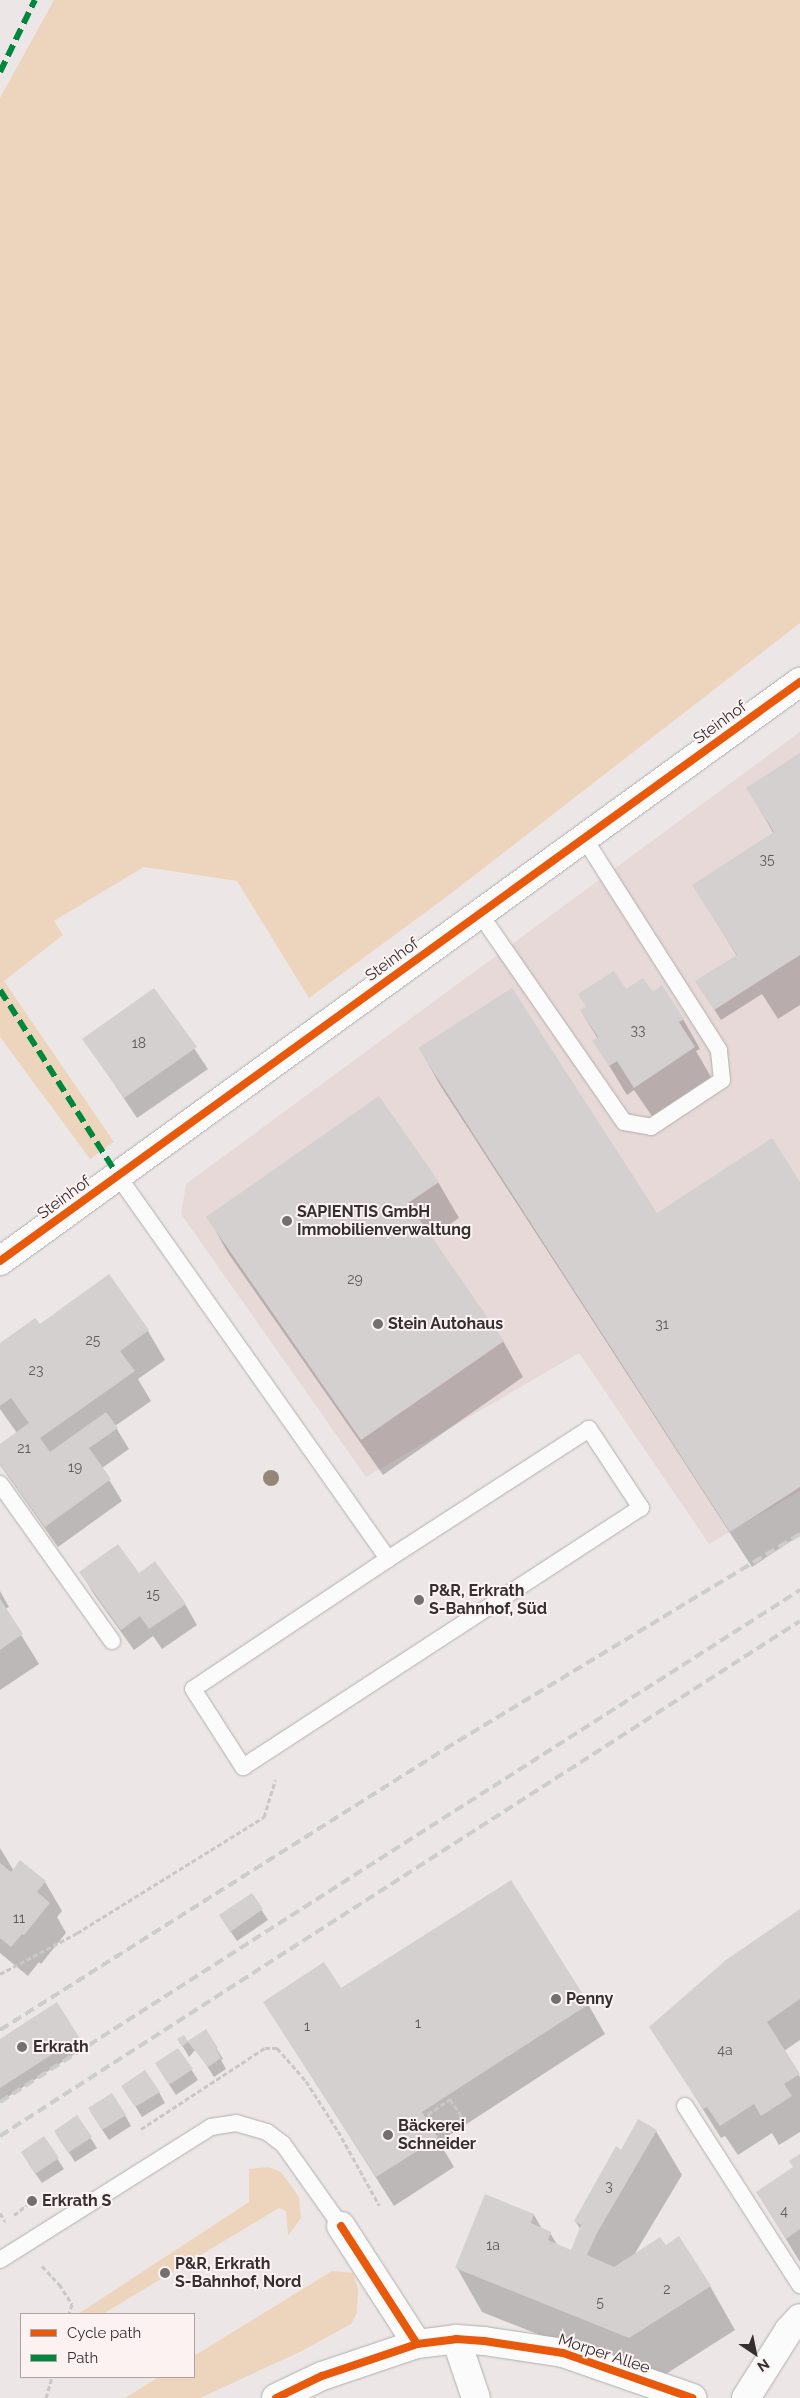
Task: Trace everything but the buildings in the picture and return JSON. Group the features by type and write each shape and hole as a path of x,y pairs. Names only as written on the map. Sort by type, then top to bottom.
{"street":[{"name":"Steinhof","path":"0,1261 800,682"},
{"path":"341,2226 417,2344"},
{"path":"746,2398 789,2330 800,2318"},
{"path":"456,2339 476,2398"},
{"name":"Morper Allee","path":"276,2398 322,2376 417,2344 456,2339 484,2341 563,2353 692,2398"}],"lane":[{"path":"480,914 624,1122 651,1127 722,1080 719,1050 584,838"},
{"path":"118,1176 388,1559"},
{"path":"589,1429 641,1508 244,1767 193,1689 388,1559 589,1429"},
{"path":"0,1484 112,1640"},
{"path":"685,2106 800,2286"},
{"path":"0,2260 210,2127 236,2123 267,2132 283,2144 341,2226"}],"path":[{"path":"0,1974 77,1933 264,1817 289,1736"},
{"path":"438,2130 428,2114 450,2099 464,2120"},
{"path":"0,2225 32,2201"},
{"path":"0,2213 5,2221"},
{"path":"46,2398 52,2378"}],"shaded area":[{"path":"54,0 800,0 800,623 445,898 309,998 237,881 144,867 54,921 63,935 4,981 114,1142 90,1159 0,1037 0,98"},
{"path":"800,732 800,1491 709,1544 579,1353 366,1477 181,1214 186,1184"},
{"path":"268,2167 281,2172 299,2197 301,2218 288,2236 286,2211 279,2208 105,2313 80,2313 249,2202 249,2169"},
{"path":"332,2271 353,2273 358,2290 357,2313 351,2324 302,2351 200,2398 125,2398 157,2378 195,2378 195,2355"}],"railway":[{"path":"0,2030 445,1749 800,1534"},
{"path":"0,2102 800,1590"},
{"path":"0,2136 800,1621"}],"marked path":[{"path":"0,72 35,0"},
{"path":"0,990 118,1176"}],"cycle path":[{"path":"0,1261 800,682"},
{"path":"341,2226 417,2344"},
{"path":"276,2398 322,2376 417,2344 456,2339 484,2341 563,2353 692,2398"}],"place":[{"name":"SAPIENTIS GmbH Immobilienverwaltung","path":"287,1221"},
{"name":"Stein Autohaus","path":"378,1324"},
{"name":"P&R, Erkrath S-Bahnhof, Süd","path":"419,1600"},
{"name":"Penny","path":"556,1999"},
{"name":"Erkrath","path":"22,2047"},
{"name":"Bäckerei Schneider","path":"388,2135"},
{"name":"Erkrath S","path":"32,2201"},
{"name":"P&R, Erkrath S-Bahnhof, Nord","path":"165,2273"}]}
